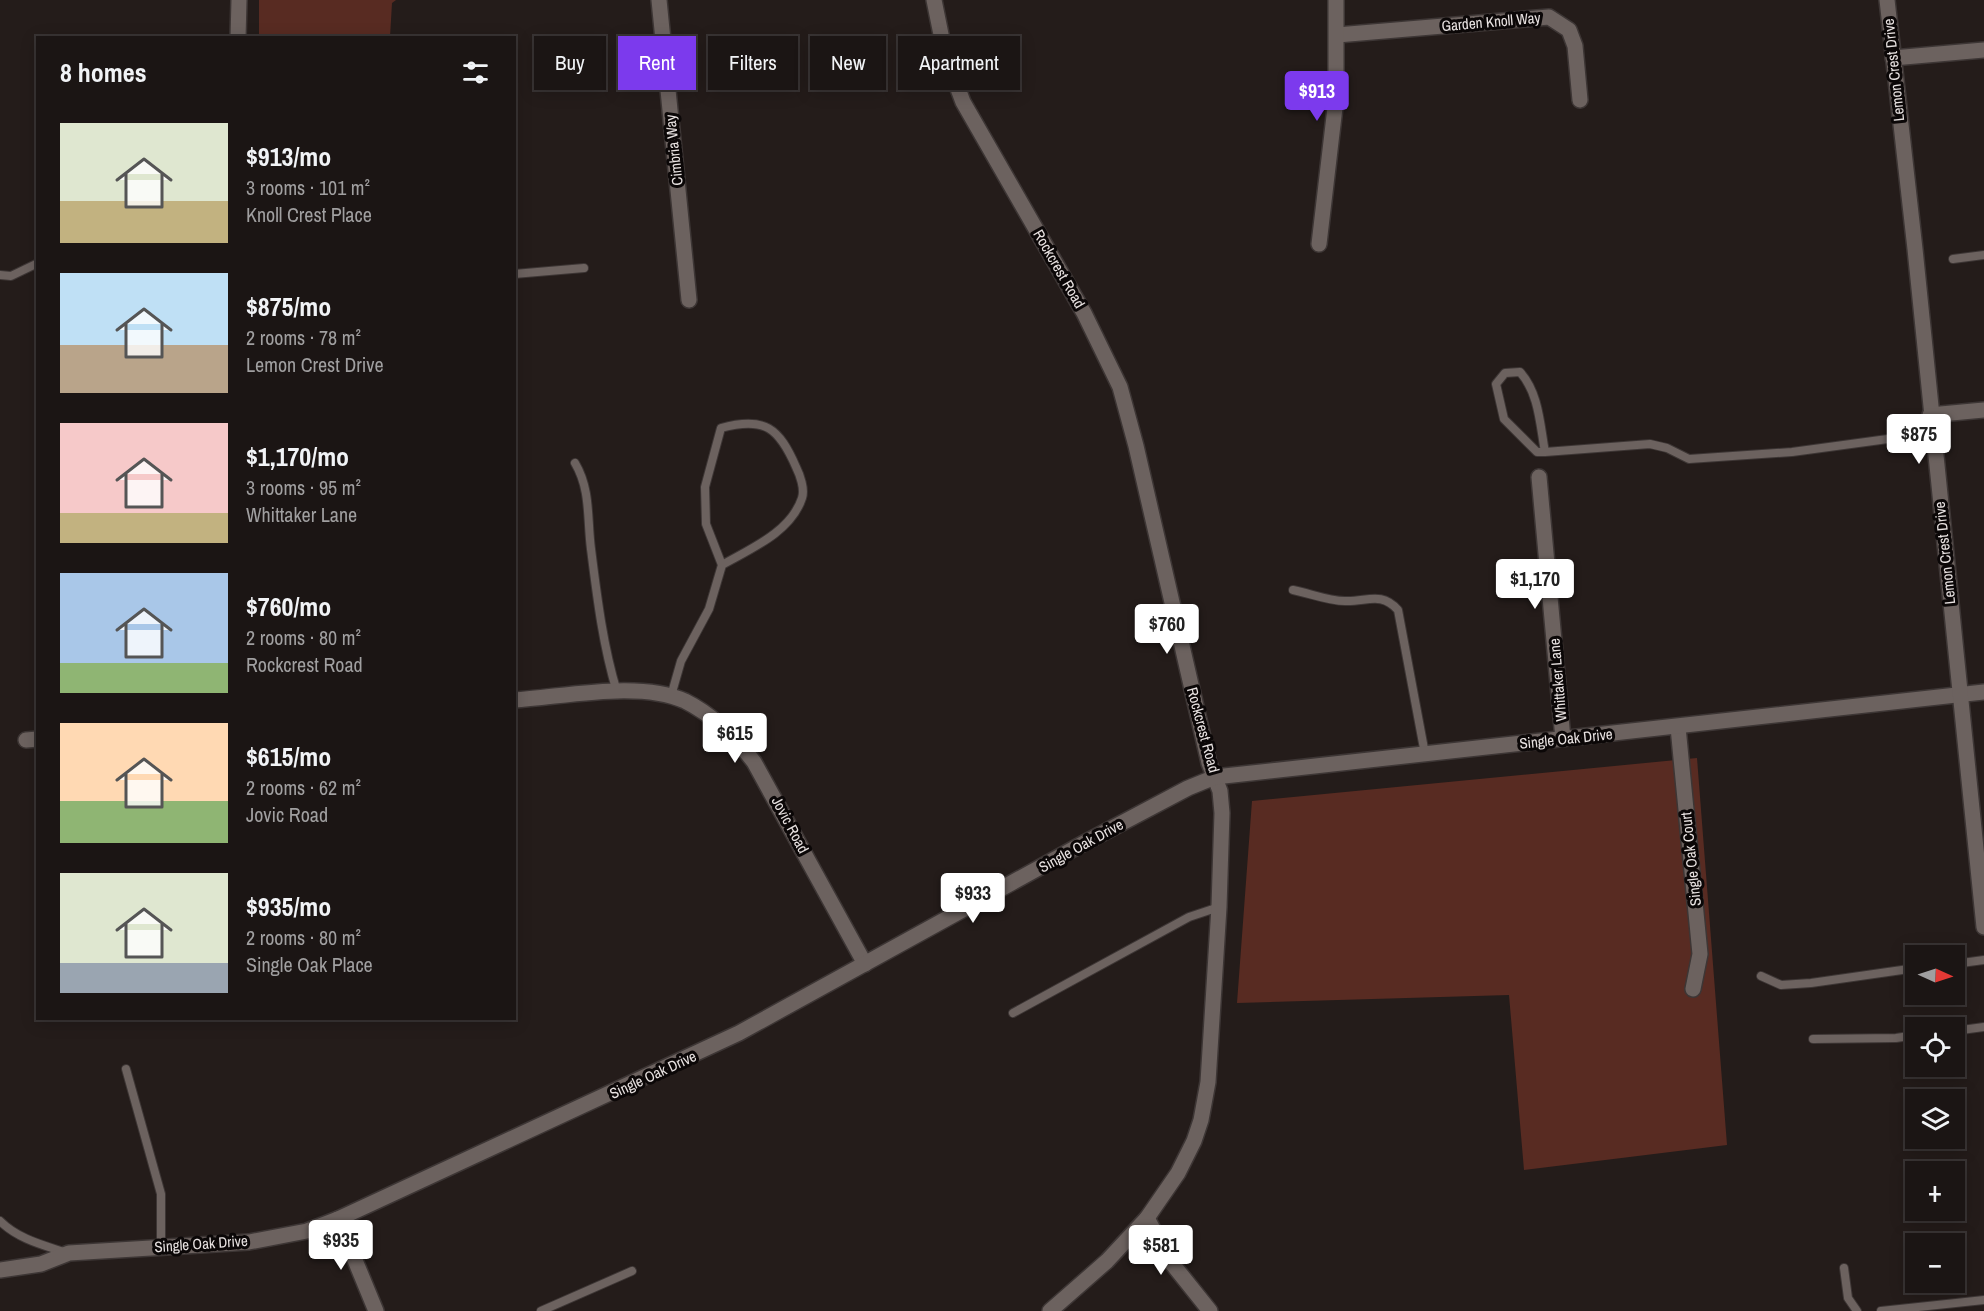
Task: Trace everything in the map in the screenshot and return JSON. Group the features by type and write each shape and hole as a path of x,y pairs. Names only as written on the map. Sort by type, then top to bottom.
{"street":[{"path":"238,36 239,0"},
{"name":"Cimbria Way","path":"659,0 690,300"},
{"name":"Rockcrest Road","path":"934,0 945,54 963,102 1084,313 1123,396 1209,763 1220,791 1222,804 1219,908 1208,1082 1201,1120 1194,1142 1178,1173 1148,1218 1107,1261 1050,1311"},
{"path":"1319,244 1336,99 1336,0"},
{"name":"Lemon Crest Drive","path":"1887,0 1915,249 1930,415 1984,927"},
{"name":"Garden Knoll Way","path":"1337,35 1549,17 1569,30 1575,46 1580,100"},
{"path":"1893,58 1984,50"},
{"path":"1930,415 1984,410"},
{"name":"Whittaker Lane","path":"1539,477 1563,740"},
{"name":"Jovic Road","path":"516,700 578,693 643,692 671,696 700,710 736,738 754,762 866,964"},
{"name":"Single Oak Drive","path":"0,1270 41,1264 69,1253 249,1242 307,1231 702,1052 1199,782 1215,777 1984,692"},
{"name":"Single Oak Court","path":"1678,727 1700,954 1693,989"},
{"path":"338,1218 376,1311"},
{"path":"1148,1218 1170,1261 1210,1311"}],"lane":[{"path":"1953,259 1984,255"},
{"path":"0,275 11,276 36,264"},
{"path":"516,274 584,268"},
{"path":"1545,452 1535,399 1528,381 1520,372 1505,373 1496,384 1504,419 1537,452 1545,452 1650,444 1667,448 1689,459 1792,452 1932,433"},
{"path":"671,696 681,661 709,609 722,566 706,524 705,487 721,428 736,424 757,424 776,432 789,451 800,476 803,496 794,514 776,533 722,566"},
{"path":"575,463 586,490 591,547 603,630 617,692"},
{"path":"1293,590 1343,601 1380,598 1391,602 1398,610 1425,754"},
{"path":"1012,1013 1189,917 1219,908"},
{"path":"1965,963 1984,960"},
{"path":"1761,976 1781,985 1905,970"},
{"path":"1965,1030 1984,1027"},
{"path":"1813,1039 1905,1037"},
{"path":"126,1069 161,1194 161,1247"},
{"path":"0,1221 26,1239 69,1253"},
{"path":"1844,1268 1848,1298 1857,1311"},
{"path":"541,1311 632,1271"},
{"path":"1881,1311 1984,1300"}],"shaded area":[{"path":"259,0 396,0 392,3 390,36 259,36"},
{"path":"1697,758 1727,1145 1524,1170 1509,995 1237,1003 1252,801"}]}
